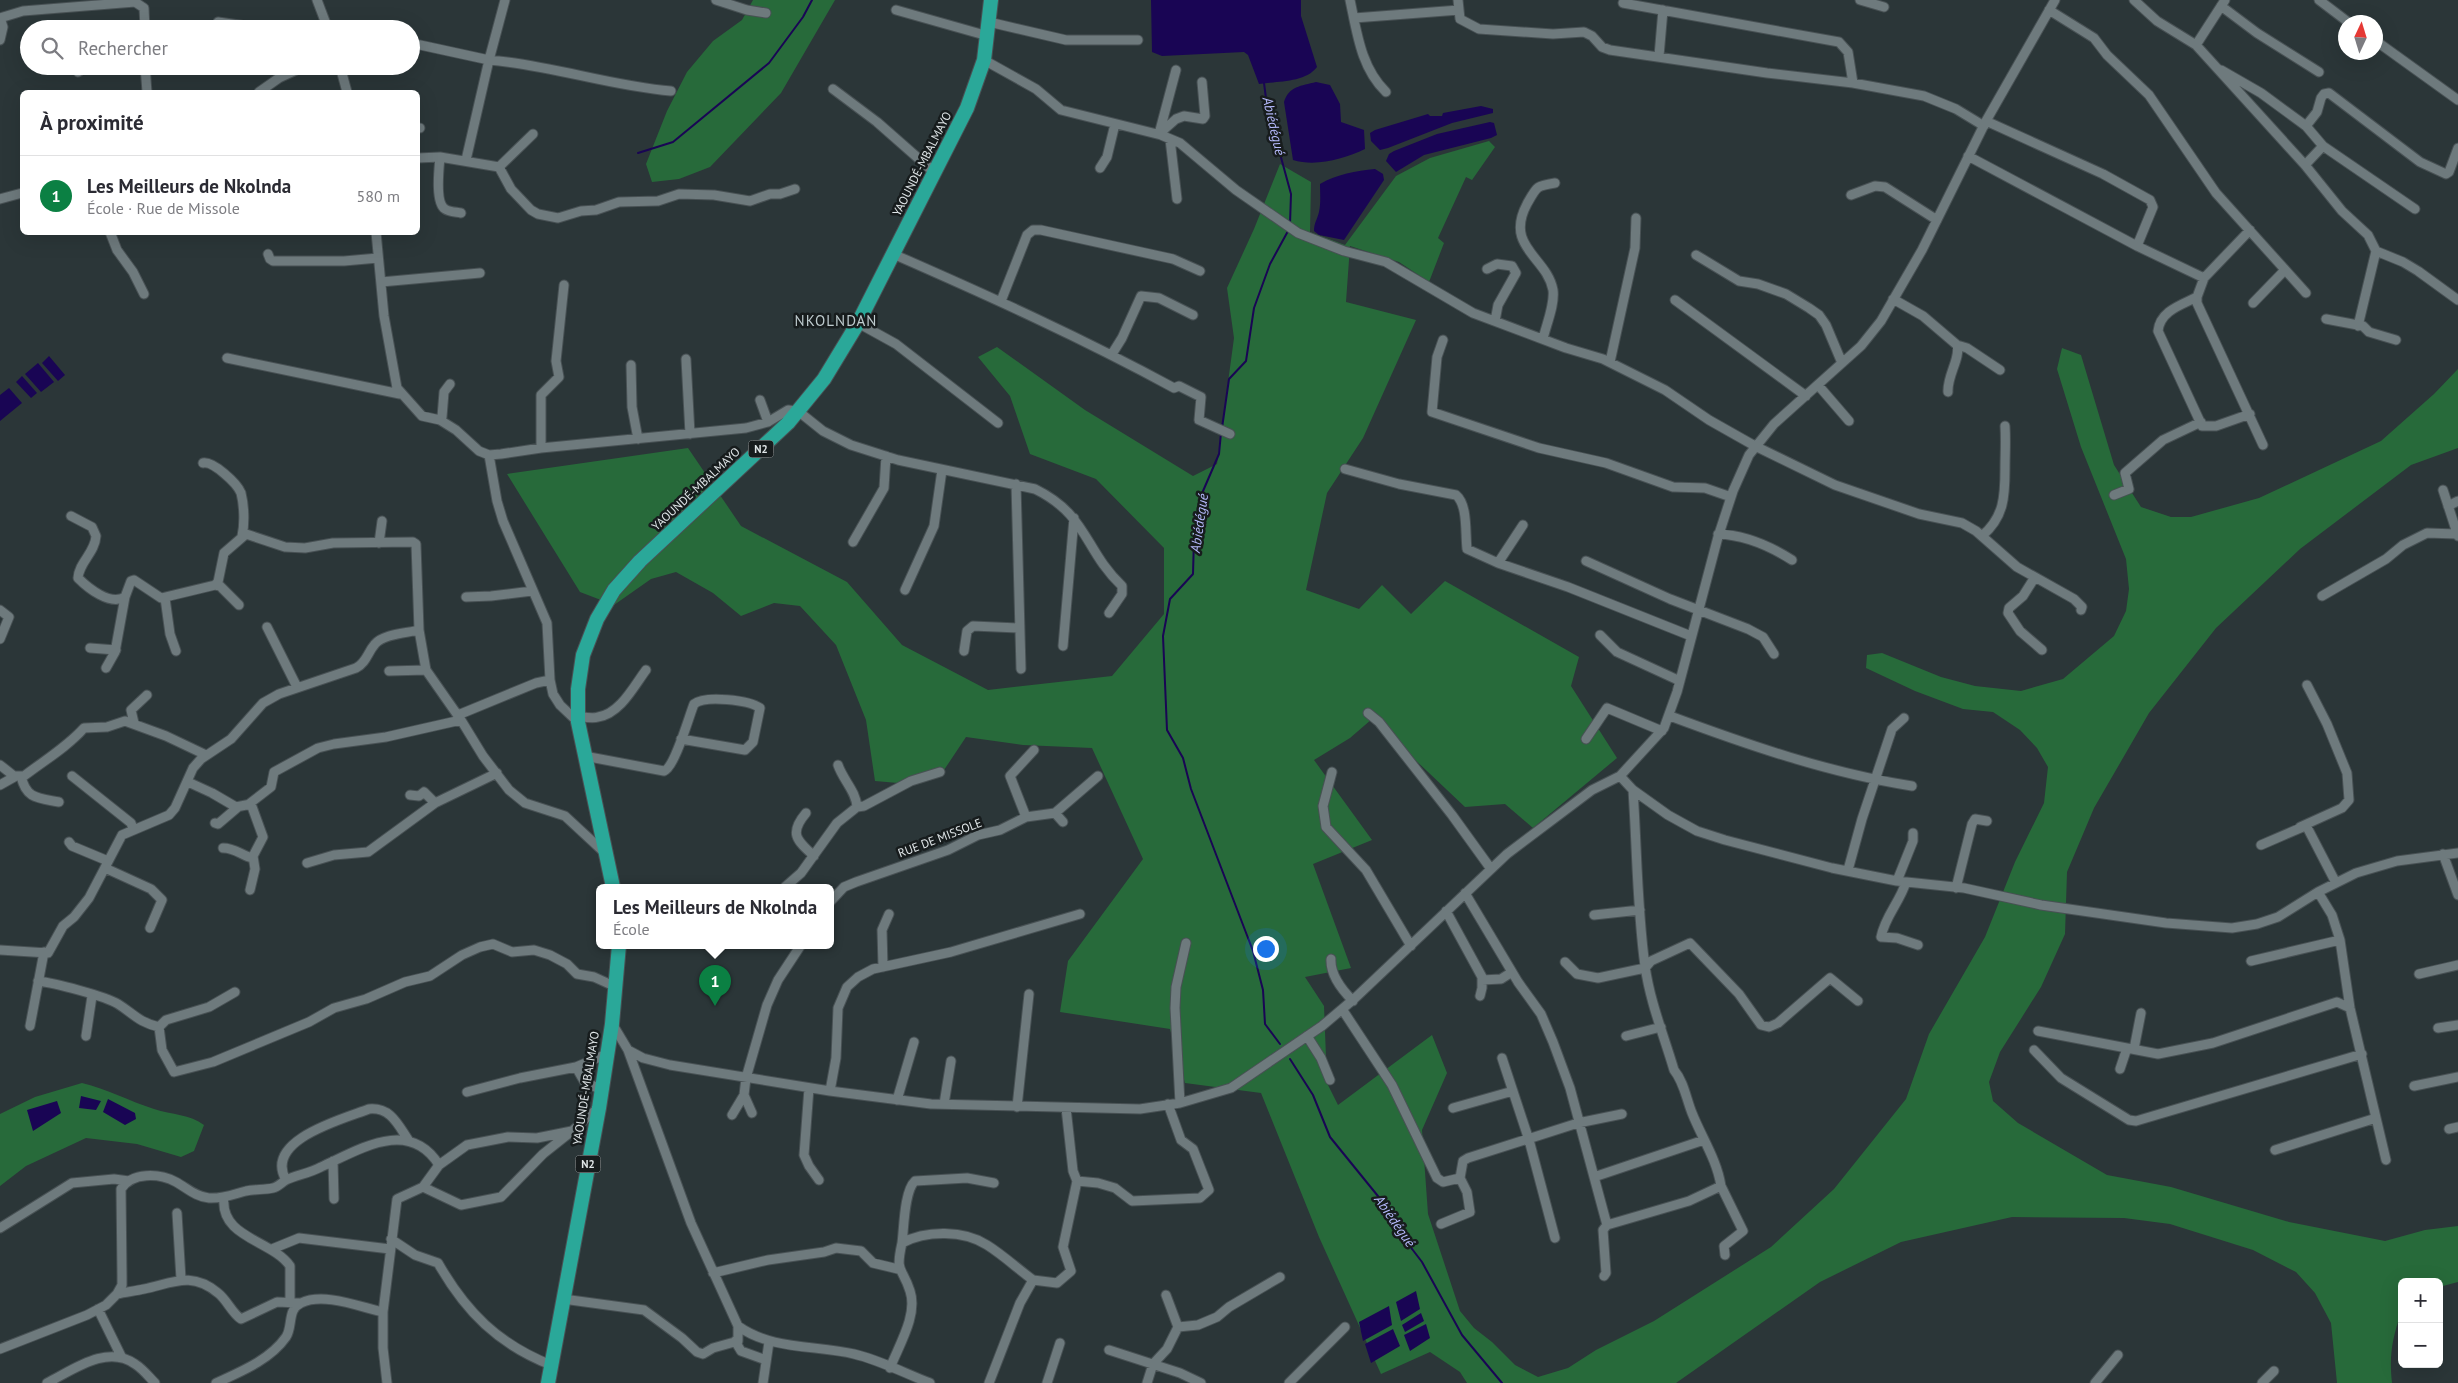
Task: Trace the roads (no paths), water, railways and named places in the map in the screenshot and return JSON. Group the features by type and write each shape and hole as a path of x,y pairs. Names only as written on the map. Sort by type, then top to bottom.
{"highway":[{"name":"YAOUNDÉ-MBALMAYO","path":"612,884 584,756 578,719 578,689 583,656 598,619 614,590 640,561 764,447 798,411 824,379 858,323 967,108 984,60 991,0"},
{"name":"YAOUNDÉ-MBALMAYO","path":"548,1383 599,1108 621,949"}],"street":[{"path":"317,0 325,20"},
{"path":"466,160 505,0"},
{"path":"716,0 747,10 766,13"},
{"path":"1350,0 1364,59 1376,83 1386,92"},
{"path":"1458,0 1460,19 1479,30 1553,34 1584,32 1592,36 1602,47 1610,50 1767,73 1853,83 1924,96 2103,174 2150,200 2153,207 2137,246"},
{"path":"1860,0 1884,7"},
{"path":"628,1050 643,1058 670,1065 809,1088 897,1100 1017,1107 1140,1109 1180,1103 1230,1088 1307,1036 1353,1001 1507,854 1592,790 1620,776 1662,731 1670,716 1680,681 1718,534 1731,496 1755,446 1774,424 1861,346 1881,321 1937,220 1985,124 2055,0"},
{"path":"2134,0 2157,21 2196,44 2305,165 2342,211 2368,235 2376,251 2418,271 2458,300"},
{"path":"2319,0 2339,15"},
{"path":"0,40 4,27 0,18 23,11 135,2 144,8 145,20"},
{"path":"1624,3 1839,42 1848,52 1853,83"},
{"path":"2196,44 2223,3 2257,33 2319,72"},
{"path":"896,10 988,36"},
{"path":"1354,18 1459,10"},
{"path":"1659,56 1663,10"},
{"path":"2049,10 2094,38 2107,55 2150,96 2216,193 2306,293"},
{"path":"989,22 1066,40 1138,40"},
{"path":"420,45 489,60 549,68 635,87 671,91"},
{"path":"2383,46 2458,100"},
{"path":"984,60 1036,89 1061,110 1159,134 1187,147 1236,190 1298,233 1344,251 1386,262 1474,313 1610,362 1665,390 1709,420 1755,446 1835,485 1919,514 1962,523 1982,536 2006,558 2074,599 2082,607 2081,610"},
{"path":"2214,66 2261,92 2306,126 2323,146 2415,209"},
{"path":"1159,134 1176,70"},
{"path":"146,75 147,90"},
{"path":"270,89 285,75"},
{"path":"342,75 346,90"},
{"path":"1159,134 1184,116 1198,120 1203,119 1205,116 1202,82"},
{"path":"833,89 877,122 934,173"},
{"path":"2306,126 2317,112 2320,98 2324,94 2329,93 2393,143 2437,171 2446,174 2449,172 2458,148"},
{"path":"1100,168 1107,157 1115,124"},
{"path":"499,167 533,134"},
{"path":"1170,139 1177,200"},
{"path":"2305,165 2323,146"},
{"path":"1968,156 2137,246 2204,278"},
{"path":"440,157 439,192 442,206 445,210 461,213"},
{"path":"420,158 440,157 499,167 511,189 531,210 538,214 558,218 581,211 596,210 618,202 658,201 679,194 714,195 750,201 770,194 780,194 795,189"},
{"path":"1543,339 1554,293 1546,273 1529,253 1522,239 1521,220 1525,208 1536,189 1540,185 1555,183"},
{"path":"1851,196 1875,186 1885,187 1937,220"},
{"path":"0,199 20,194"},
{"path":"1610,362 1635,248 1637,234 1636,218"},
{"path":"1001,301 1027,235 1033,230 1041,230 1173,259 1200,271"},
{"path":"2250,230 2204,278 2197,297 2197,303 2263,445"},
{"path":"111,235 116,250 132,272 144,294"},
{"path":"376,235 384,316 395,380 400,394 422,416 440,420 456,430 479,451 488,455 746,428 768,422 788,410 798,411 823,432 852,445 942,470 1035,489 1053,498 1074,518 1102,565 1122,586 1122,594 1110,613"},
{"path":"2358,326 2376,251"},
{"path":"268,254 273,261 344,261 378,258"},
{"path":"892,254 1001,301 1112,354 1174,388 1179,386 1201,397 1198,420 1230,434"},
{"path":"1696,255 1739,281 1758,284 1786,294 1819,315 1826,325 1842,363"},
{"path":"1487,269 1497,264 1512,266 1516,273 1498,305 1494,321"},
{"path":"2253,303 2285,270"},
{"path":"381,282 480,273"},
{"path":"541,448 541,395 559,377 556,361 564,285"},
{"path":"1112,354 1122,338 1141,296 1159,298 1193,315"},
{"path":"2197,297 2172,309 2161,319 2158,331 2202,426 2216,426 2250,414"},
{"path":"1893,299 1923,316 1957,345 1966,348 2000,370"},
{"path":"1675,300 1806,396"},
{"path":"2326,319 2363,326 2369,332 2396,340"},
{"path":"858,323 896,344 998,423"},
{"path":"1442,340 1437,357 1432,412 1539,448 1606,463 1673,487 1705,488 1731,496"},
{"path":"1948,392 1950,371 1959,351 1957,345"},
{"path":"227,358 400,394"},
{"path":"686,359 690,434"},
{"path":"631,364 632,407 638,439"},
{"path":"440,420 442,417 444,392 450,384"},
{"path":"1818,385 1850,420"},
{"path":"760,400 768,422"},
{"path":"2114,495 2129,489 2125,473 2163,440 2201,422"},
{"path":"1982,536 1995,522 2003,507 2007,455 2005,426"},
{"path":"488,455 497,501 532,591 547,623 550,680 560,705 578,719 598,718 609,713 620,704 646,670"},
{"path":"853,542 884,488 886,456"},
{"path":"203,463 214,464 240,492 244,524 242,536"},
{"path":"1345,469 1399,484 1456,495 1461,499 1464,507 1467,548 1498,563 1568,587 1691,636"},
{"path":"906,590 934,526 942,470"},
{"path":"1016,484 1021,669"},
{"path":"2322,596 2386,559 2403,545 2427,533 2457,535 2443,490"},
{"path":"2448,506 2458,502"},
{"path":"71,516 92,527 96,536 93,548 79,569 78,578 96,593 115,600 124,597"},
{"path":"1063,646 1074,518"},
{"path":"379,543 382,521"},
{"path":"1498,563 1523,525"},
{"path":"1718,534 1728,534 1766,545 1792,560"},
{"path":"215,585 218,582 224,553 242,536 251,535 285,547 305,548 334,543 412,542 418,547 419,630 426,670 460,718 483,756 509,790 525,803 565,816 606,854"},
{"path":"1586,561 1698,611 1748,629 1762,637 1774,654"},
{"path":"2035,577 2023,596 2010,608 2008,613 2020,631 2042,650"},
{"path":"106,668 116,650 124,597 131,582 134,580 138,580 157,597 165,598 215,585 220,586 239,605"},
{"path":"466,597 532,591"},
{"path":"165,598 170,634 176,651"},
{"path":"0,610 10,618 0,639"},
{"path":"964,651 967,631 973,626 1019,628"},
{"path":"267,627 298,687"},
{"path":"0,950 48,953 63,926 74,917 89,898 122,835 170,815 188,782 193,768 206,755 231,739 263,704 279,694 356,668 364,663 374,644 380,639 419,630"},
{"path":"1600,635 1617,652 1680,681"},
{"path":"90,648 116,650"},
{"path":"389,670 426,670"},
{"path":"215,823 218,824 238,807 249,804 271,786 274,772 318,748 386,737 460,718 536,683 550,680"},
{"path":"2262,845 2342,808 2349,800 2347,773 2327,724 2307,685"},
{"path":"134,723 131,710 146,695"},
{"path":"584,756 664,771 671,766 680,739 694,704 699,700 704,698 739,702 760,708 753,742 744,750 680,739"},
{"path":"1586,739 1607,708 1662,731"},
{"path":"1368,713 1379,722 1452,815 1491,869"},
{"path":"1670,716 1699,729 1741,740 1783,756 1844,772 1912,786"},
{"path":"1848,870 1862,818 1892,729 1904,718"},
{"path":"0,785 18,776 24,776 56,751 69,745 84,728 107,727 125,721 134,723 206,755"},
{"path":"1026,817 1010,776 1034,750"},
{"path":"0,765 18,776 23,788 30,795 59,802"},
{"path":"838,765 843,779 857,796 857,807"},
{"path":"788,884 801,873 837,823 857,807 864,806 911,781 940,772"},
{"path":"1332,772 1324,806 1326,827 1366,870 1410,946"},
{"path":"306,863 334,855 368,852 435,803 497,773"},
{"path":"72,776 131,823 133,829"},
{"path":"1063,822 1054,813 1098,776"},
{"path":"1620,776 1633,790 1668,815 1697,831 1832,868 1901,882 1956,888 2127,919 2232,928 2257,924 2278,917 2318,892 2356,873 2397,861 2458,853"},
{"path":"188,782 238,807"},
{"path":"1633,790 1640,910 1646,968 1674,1070 1681,1078 1704,1140 1719,1173 1721,1186 1743,1231 1724,1246 1725,1255"},
{"path":"410,796 419,796 424,792 435,803"},
{"path":"249,804 252,804 263,837 253,856 254,869 250,890"},
{"path":"806,813 796,826 796,833 800,842 814,856"},
{"name":"RUE DE MISSOLE","path":"834,898 844,887 948,850 978,835 1000,830 1026,817 1054,813"},
{"path":"1956,888 1972,824 1975,819 1986,821"},
{"path":"2300,827 2308,829 2336,883"},
{"path":"1913,833 1913,841 1901,882 1897,904 1883,925 1881,937 1897,938 1918,945"},
{"path":"69,842 72,846 151,889 160,896 162,900 150,928"},
{"path":"223,848 237,850 242,855 252,858 253,856"},
{"path":"2443,854 2458,895"},
{"path":"2318,892 2332,915 2340,940 2350,1008 2386,1160"},
{"path":"1465,893 1512,972 1541,1014 1553,1042 1570,1088 1607,1225"},
{"path":"1594,916 1640,910"},
{"path":"1446,911 1482,980 1480,996"},
{"path":"883,967 882,930 889,914"},
{"path":"830,1091 836,1058 840,999 847,987 858,977 874,969 951,952 1080,914"},
{"path":"2251,961 2340,940"},
{"path":"1565,962 1577,974 1598,978 1646,968 1651,960 1690,943 1739,994 1761,1025 1769,1026 1778,1023 1787,1013 1830,978 1858,1001"},
{"path":"235,992 209,1007 166,1020 159,1028 162,1050 174,1072 197,1067 249,1048 309,1022 334,1008 366,999 405,982 430,976 462,956 480,947 493,944 512,952 534,950 550,955 567,964 577,974 594,977 616,988"},
{"path":"1180,1103 1175,1008 1176,987 1186,944"},
{"path":"732,1114 744,1095 746,1078 767,1005 778,980 798,949"},
{"path":"30,1026 44,952"},
{"path":"1331,959 1330,967 1334,975 1353,1001"},
{"path":"2419,974 2458,965"},
{"path":"1482,980 1501,979 1512,972"},
{"path":"38,981 57,984 117,1003 133,1017 159,1028"},
{"path":"1017,1107 1029,994"},
{"path":"86,1036 92,996"},
{"path":"2038,1032 2158,1054 2168,1054 2212,1044 2337,1002 2350,1008"},
{"path":"1342,1009 1392,1085 1437,1178 1443,1182 1460,1178"},
{"path":"2120,1069 2130,1048 2141,1013"},
{"path":"563,1299 644,1310 682,1338 696,1352 704,1354 714,1348 735,1341 738,1342 738,1326 713,1273 675,1182 628,1050 612,1024"},
{"path":"2438,1028 2458,1024"},
{"path":"1626,1036 1661,1027"},
{"path":"1307,1036 1321,1058 1330,1080"},
{"path":"897,1100 914,1042"},
{"path":"2034,1050 2061,1078 2129,1120 2136,1121 2362,1054"},
{"path":"467,1092 520,1078 576,1067 607,1054"},
{"path":"1502,1058 1529,1140 1555,1238"},
{"path":"944,1104 951,1061"},
{"path":"576,1067 584,1081 601,1090"},
{"path":"2414,1086 2458,1077"},
{"path":"809,1088 804,1155 819,1180"},
{"path":"1454,1108 1513,1091"},
{"path":"744,1095 752,1113"},
{"path":"1077,1181 1098,1183 1115,1188 1132,1201 1158,1202 1200,1198 1209,1190 1194,1149 1181,1140 1168,1104"},
{"path":"286,1180 281,1166 284,1156 294,1142 317,1129 369,1108 388,1112 409,1141 426,1149 439,1166"},
{"path":"423,1187 461,1206 501,1197 543,1154 599,1108"},
{"path":"902,1244 915,1236 931,1233 966,1237 986,1244 1033,1280 1057,1283 1071,1271 1063,1247 1077,1181 1073,1171 1066,1108"},
{"path":"1441,1224 1470,1212 1467,1192 1460,1178 1463,1161 1578,1123 1622,1114"},
{"path":"2275,1150 2376,1118"},
{"path":"388,1383 383,1348 383,1312 397,1199 423,1187 439,1166 467,1145 508,1137 537,1138 572,1131"},
{"path":"1594,1178 1704,1140"},
{"path":"0,1349 87,1315 117,1294 122,1285 121,1189 129,1181 146,1174 174,1181 192,1193 208,1198 224,1198 246,1191 274,1188 286,1180 333,1162 368,1144 409,1141"},
{"path":"333,1162 334,1199"},
{"path":"890,1368 911,1316 910,1291 898,1269 908,1198 912,1183 915,1181 967,1178 994,1183"},
{"path":"0,1228 72,1183 114,1179 129,1181"},
{"path":"1604,1276 1606,1273 1603,1230 1607,1225 1689,1201 1721,1186"},
{"path":"216,1383 238,1373 274,1349 285,1337 295,1302 290,1266 283,1257 272,1249 256,1243 231,1223 224,1210 224,1198"},
{"path":"177,1213 181,1279"},
{"path":"272,1249 299,1238 390,1249"},
{"path":"391,1239 415,1255 438,1263 448,1280 483,1323 506,1343 528,1356 552,1364"},
{"path":"713,1273 768,1260 824,1252 836,1248 861,1251 873,1262 898,1269"},
{"path":"1178,1327 1198,1324 1217,1317 1229,1307 1280,1277"},
{"path":"117,1294 144,1290 181,1279 190,1280 211,1288 220,1295 241,1319 277,1302 311,1300 325,1300 383,1312"},
{"path":"990,1383 1020,1303 1033,1280"},
{"path":"1147,1383 1153,1364 1167,1349 1178,1327 1166,1295"},
{"path":"98,1309 122,1358"},
{"path":"738,1326 748,1334 769,1342 856,1355 930,1383"},
{"path":"1289,1383 1345,1327"},
{"path":"735,1341 741,1351 766,1360"},
{"path":"762,1383 769,1342"},
{"path":"1047,1383 1060,1343"},
{"path":"1109,1350 1180,1372 1201,1383"},
{"path":"2095,1383 2118,1355"},
{"path":"47,1383 95,1359 122,1358 137,1364 155,1383"},
{"path":"2262,1383 2274,1371"}],"waterway":[{"path":"638,153 673,142 769,63 803,17 812,0"},
{"name":"Abiédégué","path":"1264,83 1267,106 1291,194 1290,224"},
{"name":"Abiédégué","path":"1222,428 1229,379 1246,361 1254,308 1270,264 1288,231"},
{"name":"Abiédégué","path":"1221,433 1219,454 1200,498 1194,538 1193,574 1170,599 1163,636 1167,730 1183,758 1191,789 1253,951 1263,990 1265,1024 1280,1044"},
{"name":"Abiédégué","path":"1290,1059 1313,1095 1330,1137 1386,1206 1409,1245 1422,1262 1462,1335 1502,1383"}],"place":[{"name":"Les Meilleurs de Nkolnda","path":"715,1006"}],"district":[{"name":"NKOLNDAN","path":"836,321"}]}
